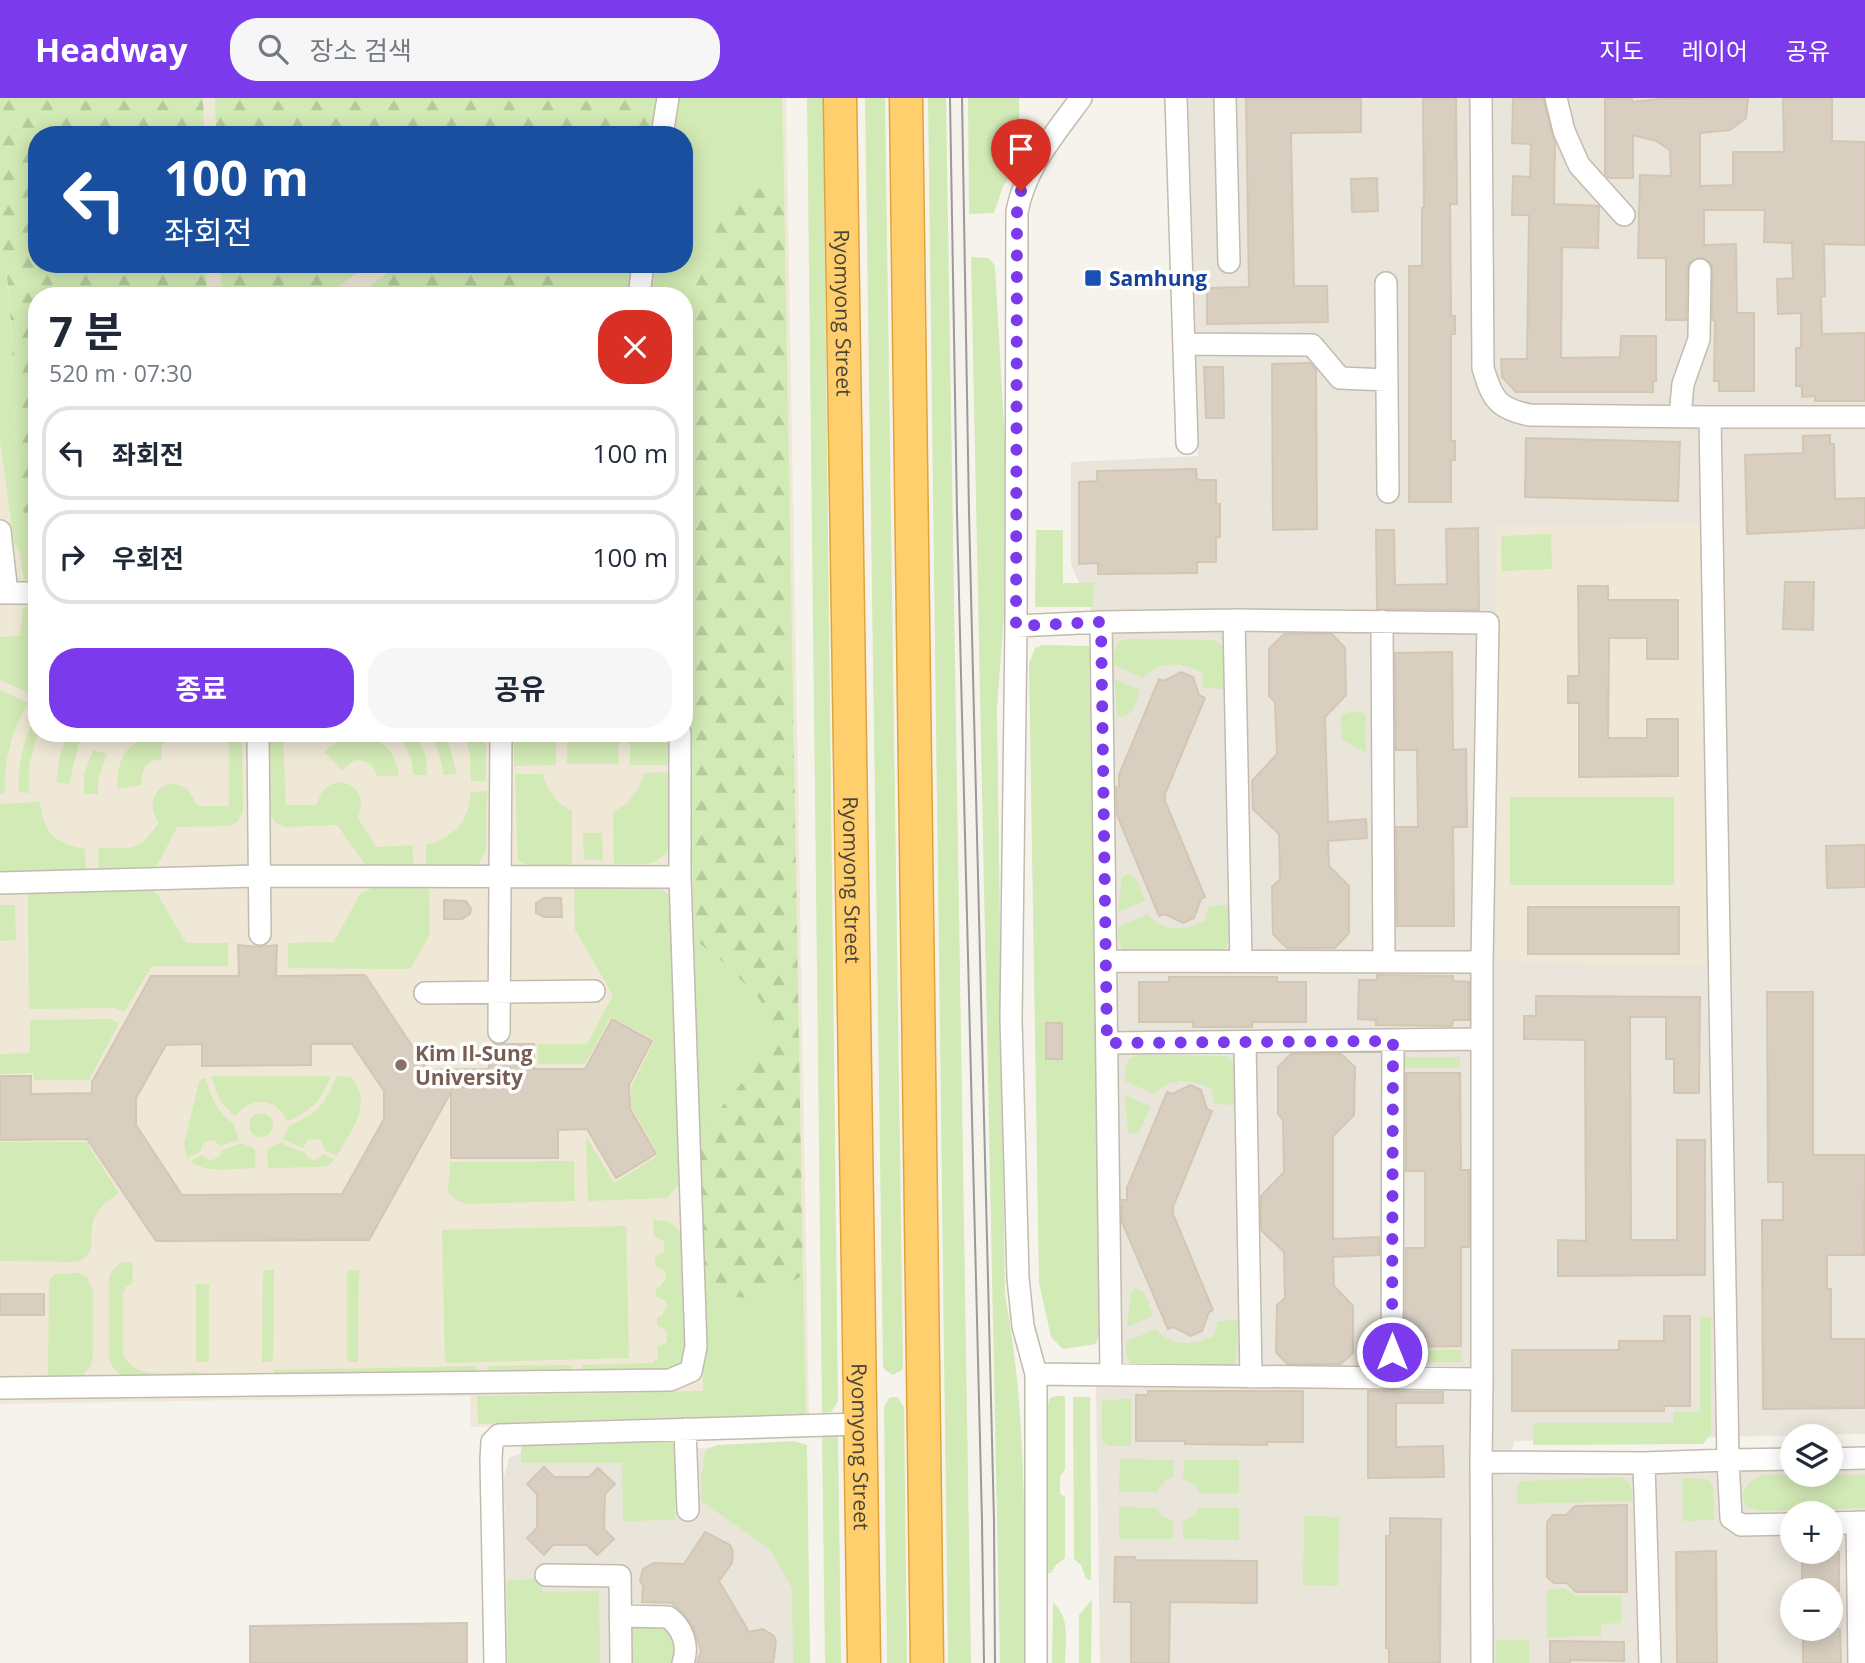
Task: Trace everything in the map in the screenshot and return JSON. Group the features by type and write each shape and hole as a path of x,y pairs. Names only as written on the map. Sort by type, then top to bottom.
{"highway":[{"name":"Ryomyong Street","path":"840,98 863,1663"},
{"path":"906,98 927,1663"}],"street":[{"path":"663,126 668,98"},
{"path":"1036,1663 1036,1374 1023,1326 1018,1278 1011,1033 1017,212 1021,191 1033,164 1081,98"},
{"path":"1176,98 1186,443"},
{"path":"1225,98 1229,262"},
{"path":"1481,98 1483,368 1489,390 1498,403 1512,412 1530,415 1865,417"},
{"path":"1556,98 1564,131 1579,165 1624,215"},
{"path":"1680,416 1683,383 1699,339 1700,270"},
{"path":"1386,283 1388,492"},
{"path":"1185,344 1312,345 1340,378 1387,380"},
{"path":"1710,416 1731,1518 1741,1525 1780,1524"},
{"path":"0,531 4,593 28,593"},
{"path":"1016,626 1234,620 1488,623 1480,1039 1482,1663"},
{"path":"1234,620 1241,961"},
{"path":"1382,621 1384,962"},
{"path":"1101,622 1111,1374"},
{"path":"258,742 260,934"},
{"path":"499,1032 500,742"},
{"path":"0,1388 670,1381 691,1371 696,1347 680,877 680,742"},
{"path":"0,883 259,876 680,877"},
{"path":"1107,961 1482,962"},
{"path":"425,993 593,991"},
{"path":"1107,1043 1480,1039"},
{"path":"1392,1378 1393,1041"},
{"path":"1245,1043 1251,1377"},
{"path":"1036,1374 1482,1379"},
{"path":"495,1663 492,1442 499,1435 859,1424"},
{"path":"685,1429 688,1510"},
{"path":"1843,1459 1865,1458"},
{"path":"1481,1462 1644,1463 1780,1459"},
{"path":"1644,1463 1650,1663"},
{"path":"1843,1523 1861,1522 1861,1659"},
{"path":"546,1575 620,1576 621,1663"},
{"path":"620,1616 668,1617 674,1621 685,1640 687,1650 683,1663"}],"shaded area":[{"name":"Kim Il-Sung University","path":"0,98 786,98 809,1418 471,1427 470,1396 0,1404"},
{"path":"1187,98 1865,98 1865,1434 1843,1434 1843,1424 1780,1424 1780,1436 1515,1441 1502,1475 1780,1470 1780,1487 1843,1487 1843,1469 1865,1469 1865,1663 1100,1663 1096,1383 1120,1357 1108,647 1071,565 1071,462 1198,456 1190,268"},
{"path":"1700,524 1707,966 1497,961 1496,526"},
{"path":"799,1448 801,1663 506,1663 504,1477 509,1458 531,1449"}],"green space":[{"path":"0,98 203,98 204,126 28,126 28,273 206,273 207,287 28,287 28,524 18,482 9,293 0,253"},
{"path":"215,98 661,98 656,126 216,126"},
{"path":"679,98 782,98 784,184 743,192 691,287 653,287 655,273 693,273 693,126 675,126"},
{"path":"807,98 823,98 838,1402 831,1412 822,1413"},
{"path":"865,98 885,98 903,1365 902,1370 893,1375 883,1366"},
{"path":"928,98 946,98 971,1663 948,1663"},
{"path":"968,98 1019,98 1020,163 1003,186 994,213 969,214"},
{"path":"784,184 803,1275 778,1290 749,1298 720,1296 701,1269 698,1135 745,1079 765,1038 761,1001 727,965 694,939 689,742 693,742 693,287 691,287 724,207 743,192"},
{"path":"0,253 5,266 11,328 18,481 28,524 28,580 22,571 19,552 14,543 0,440"},
{"path":"971,257 989,258 995,266 1005,444 1004,616 997,708 1005,1295 1018,1387 1021,1433 1025,1663 1000,1663"},
{"path":"221,273 357,273 338,287 222,287"},
{"path":"387,273 573,273 571,287 370,287"},
{"path":"573,273 637,273 635,287 571,287"},
{"path":"1036,530 1063,530 1063,583 1094,583 1093,607 1035,607"},
{"path":"1551,534 1552,569 1502,571 1501,536"},
{"path":"28,606 28,693 0,680 0,637 20,636 23,609"},
{"path":"1127,639 1215,640 1224,647 1225,689 1204,688 1201,672 1185,666 1156,668 1143,678 1114,665 1118,642"},
{"path":"1043,645 1089,646 1100,1332 1096,1344 1063,1349 1051,1337 1039,1283 1029,664 1035,648"},
{"path":"1114,679 1140,690 1134,707 1129,714 1121,717 1117,714"},
{"path":"0,690 28,703 10,746 5,794 0,794"},
{"path":"1361,712 1366,716 1366,753 1342,739 1341,715"},
{"path":"28,732 28,742 36,742 29,766 29,793 19,792 22,751"},
{"path":"65,742 79,742 69,784 56,782"},
{"path":"138,742 162,742 162,759 152,761 146,766 142,785 117,789 122,759 132,745"},
{"path":"229,742 242,742 243,810 238,822 229,826 177,827 158,864 153,868 99,870 98,848 134,847 152,832 159,822 154,814 154,798 162,787 177,784 185,788 198,806 229,806"},
{"path":"270,742 283,742 286,805 316,805 323,791 331,784 346,783 358,792 361,807 358,818 376,847 412,845 414,867 366,866 337,825 285,827 276,823 270,812"},
{"path":"338,742 379,742 391,753 399,776 377,776 369,764 359,760 342,770 324,752"},
{"path":"404,742 420,742 426,758 427,775 413,775"},
{"path":"435,742 448,742 457,774 444,775"},
{"path":"467,742 486,742 486,781 471,781"},
{"path":"514,742 556,742 556,765 514,766"},
{"path":"567,742 618,742 619,764 567,764"},
{"path":"630,742 672,742 672,765 630,765"},
{"path":"93,750 107,754 98,780 98,794 84,794 84,775"},
{"path":"672,772 671,843 667,852 661,858 648,863 614,864 613,812 633,796 644,773"},
{"path":"515,774 543,774 553,796 572,811 572,865 530,866 518,861"},
{"path":"487,791 486,850 479,864 426,866 426,845 445,838 458,827 467,812 471,792"},
{"path":"1510,797 1674,797 1674,885 1510,885"},
{"path":"40,802 44,822 52,835 65,844 85,849 86,871 0,873 0,804"},
{"path":"583,833 602,833 603,860 584,860"},
{"path":"1127,874 1137,881 1145,901 1118,912 1122,877"},
{"path":"574,885 658,886 671,897 680,1177 677,1186 667,1198 588,1201 586,1136 614,1183 659,1155 631,1107 631,1087 655,1040 611,1017 585,1064 538,1064 538,1044 587,1044 613,995 575,930"},
{"path":"429,887 430,934 410,969 288,968 288,943 334,942 360,894 372,888"},
{"path":"146,890 158,895 186,943 228,943 228,966 152,966 124,1012 115,1008 29,1009 28,893"},
{"path":"0,905 15,905 16,940 0,941"},
{"path":"1229,905 1227,947 1218,954 1130,953 1122,949 1118,927 1148,914 1160,925 1182,928 1205,921 1209,906"},
{"path":"694,939 727,965 761,1001 765,1038 745,1079 698,1135"},
{"path":"112,1019 119,1023 89,1080 34,1080 33,1073 0,1074 0,1054 30,1053 30,1020"},
{"path":"1138,1055 1226,1056 1235,1063 1236,1105 1215,1104 1212,1089 1189,1081 1167,1084 1154,1094 1125,1081 1129,1059"},
{"path":"1403,1057 1460,1057 1460,1068 1403,1068"},
{"path":"211,1076 331,1076 315,1104 287,1121 276,1107 262,1102 248,1105 235,1117 220,1100"},
{"path":"337,1076 351,1077 358,1087 360,1107 354,1127 337,1156 324,1150 319,1139 308,1140 303,1148 283,1139 289,1126 319,1107 329,1094"},
{"path":"205,1078 215,1103 233,1123 239,1140 221,1146 213,1140 208,1141 203,1144 201,1151 187,1158 184,1144 198,1086 200,1080"},
{"path":"1125,1095 1151,1107 1138,1133 1132,1134 1128,1131"},
{"path":"261,1113 270,1116 273,1125 270,1134 261,1137 252,1134 249,1125 252,1116"},
{"path":"0,1142 89,1142 89,1147 119,1193 97,1213 92,1229 91,1249 84,1258 77,1262 0,1261"},
{"path":"281,1142 304,1152 309,1159 315,1160 324,1154 334,1160 328,1166 321,1167 268,1168 267,1149"},
{"path":"242,1143 255,1149 255,1168 212,1169 190,1161 202,1155 208,1160 215,1159 221,1151"},
{"path":"574,1161 575,1201 467,1204 456,1200 448,1192 450,1162"},
{"path":"653,1220 670,1223 682,1236 686,1347 683,1358 676,1366 659,1371 582,1372 581,1365 653,1363 658,1357 657,1347 667,1342 666,1331 657,1325 657,1317 662,1316 667,1306 665,1301 656,1296 656,1288 661,1286 666,1277 665,1271 655,1266 655,1258 664,1252 664,1241 654,1236"},
{"path":"626,1226 629,1358 445,1363 442,1230"},
{"path":"122,1262 133,1262 132,1284 126,1287 123,1293 123,1354 129,1363 145,1372 197,1372 197,1378 122,1377 112,1366 109,1358 109,1278 112,1270"},
{"path":"701,1269 720,1296 749,1298 778,1290 803,1275 806,1414 478,1424 477,1396 703,1391"},
{"path":"263,1270 274,1270 273,1362 262,1362"},
{"path":"347,1270 359,1270 358,1362 347,1362"},
{"path":"79,1273 87,1277 93,1291 93,1355 90,1367 82,1376 70,1381 48,1382 49,1282 54,1274"},
{"path":"196,1284 209,1284 209,1362 196,1362"},
{"path":"1136,1288 1145,1293 1153,1316 1127,1327 1131,1291"},
{"path":"1700,1317 1711,1317 1711,1434 1703,1444 1533,1445 1533,1423 1673,1423 1673,1412 1700,1412"},
{"path":"1238,1320 1236,1362 1227,1369 1138,1367 1130,1363 1126,1352 1127,1341 1156,1329 1176,1342 1190,1343 1214,1336 1218,1321"},
{"path":"1405,1350 1462,1350 1462,1362 1406,1362"},
{"path":"572,1365 571,1372 488,1374 488,1366"},
{"path":"477,1366 477,1374 274,1377 274,1370"},
{"path":"1065,1396 1065,1469 1060,1477 1060,1494 1065,1497 1065,1558 1051,1573 1047,1573 1048,1404 1050,1398"},
{"path":"1073,1397 1090,1397 1091,1580 1086,1579 1081,1565 1074,1559"},
{"path":"889,1398 898,1398 904,1407 907,1663 887,1663 884,1407"},
{"path":"1131,1399 1131,1446 1108,1446 1102,1441 1102,1400"},
{"path":"822,1433 838,1433 841,1663 825,1663"},
{"path":"794,1441 807,1445 810,1663 793,1663 792,1588 769,1548 702,1502 701,1477 706,1449 718,1445"},
{"path":"675,1442 675,1520 623,1521 622,1463 521,1463 521,1443"},
{"path":"1120,1459 1174,1460 1173,1477 1166,1480 1156,1492 1119,1492"},
{"path":"1184,1460 1239,1460 1239,1493 1199,1493 1195,1485 1183,1478"},
{"path":"1761,1475 1780,1475 1780,1487 1843,1487 1843,1475 1865,1475 1865,1508 1843,1509 1843,1501 1780,1501 1780,1510 1760,1511 1746,1507 1742,1495 1749,1483"},
{"path":"1621,1477 1630,1484 1632,1501 1517,1504 1517,1489 1521,1481"},
{"path":"1682,1478 1710,1481 1713,1488 1714,1520 1683,1521"},
{"path":"1119,1507 1156,1508 1160,1515 1173,1522 1173,1539 1119,1539"},
{"path":"1199,1508 1239,1508 1239,1540 1183,1539 1183,1522 1195,1515"},
{"path":"1304,1516 1339,1517 1338,1586 1303,1585"},
{"path":"541,1579 542,1592 599,1591 600,1663 508,1663 507,1580"},
{"path":"1547,1589 1567,1589 1575,1596 1621,1596 1621,1623 1601,1624 1601,1636 1547,1637"},
{"path":"1092,1600 1091,1663 1079,1663 1079,1615"},
{"path":"1053,1603 1065,1623 1065,1663 1052,1663"},
{"path":"642,1623 668,1626 675,1639 674,1663 629,1663 631,1635"},
{"path":"1496,1640 1529,1640 1529,1663 1496,1663"}],"building":[{"path":"1246,98 1361,98 1361,132 1291,133 1294,286 1327,286 1328,322 1207,324 1207,288 1249,287"},
{"path":"1423,98 1456,98 1457,204 1450,204 1451,316 1455,316 1455,334 1451,334 1451,441 1455,441 1455,460 1451,460 1451,502 1409,502 1409,266 1422,266"},
{"path":"1513,98 1543,98 1555,144 1554,204 1599,206 1598,248 1562,247 1561,358 1620,357 1621,336 1656,336 1656,381 1653,381 1653,392 1516,392 1502,377 1501,359 1527,359 1529,215 1512,215 1513,176 1530,177 1531,144 1512,143"},
{"path":"1632,98 1632,102 1748,98 1746,118 1730,130 1700,133 1700,186 1733,185 1733,152 1784,152 1783,98 1832,98 1832,141 1865,142 1865,245 1824,244 1825,296 1821,297 1822,334 1865,333 1865,401 1815,401 1815,396 1802,397 1802,386 1796,386 1796,348 1801,348 1801,313 1778,314 1777,279 1793,278 1792,243 1764,242 1765,210 1704,210 1704,245 1736,244 1737,313 1754,313 1754,391 1719,391 1719,381 1714,381 1715,320 1712,320 1711,263 1701,257 1689,263 1686,320 1666,320 1666,258 1638,258 1640,175 1671,176 1670,150 1656,141 1633,135 1633,178 1609,178 1605,175 1605,99"},
{"path":"1377,178 1378,211 1352,212 1351,179"},
{"path":"1310,363 1316,370 1317,529 1273,530 1272,364"},
{"path":"1204,367 1223,367 1224,418 1206,418"},
{"path":"1830,435 1830,444 1834,444 1835,499 1865,498 1865,528 1747,534 1745,455 1803,453 1803,436"},
{"path":"1526,438 1680,442 1678,501 1525,497"},
{"path":"1196,469 1197,480 1216,480 1216,504 1220,504 1220,537 1216,537 1216,562 1197,562 1197,573 1098,574 1098,563 1079,564 1079,482 1097,481 1097,471"},
{"path":"1478,528 1479,610 1377,609 1376,530 1394,530 1395,585 1447,584 1446,529"},
{"path":"1785,582 1814,582 1813,630 1783,629"},
{"path":"1578,586 1608,586 1608,600 1678,600 1678,659 1647,659 1647,638 1609,638 1608,738 1647,738 1647,719 1678,719 1678,776 1579,777 1579,703 1568,703 1568,676 1579,676"},
{"path":"1284,634 1332,634 1345,648 1346,695 1325,717 1328,822 1366,819 1367,838 1328,841 1329,866 1349,886 1349,933 1335,948 1287,948 1273,934 1272,887 1280,879 1279,834 1253,809 1252,781 1277,754 1275,702 1269,696 1269,649"},
{"path":"1452,652 1453,750 1466,749 1467,827 1453,827 1454,926 1397,926 1396,827 1418,827 1417,750 1396,750 1395,653"},
{"path":"1181,672 1193,677 1199,695 1205,698 1165,794 1165,801 1205,897 1201,899 1194,918 1183,923 1165,914 1159,916 1117,815 1116,787 1119,787 1119,775 1159,679 1164,681"},
{"path":"1865,845 1865,887 1827,888 1826,846"},
{"path":"544,898 561,898 562,917 544,917 536,913 536,903"},
{"path":"444,900 466,901 471,909 470,914 462,919 444,919"},
{"path":"1528,907 1679,907 1679,954 1528,954"},
{"path":"238,945 277,945 276,976 365,975 428,1070 489,1069 489,1044 534,1044 534,1069 585,1069 612,1019 652,1041 629,1085 630,1109 656,1154 616,1178 587,1129 558,1130 558,1158 451,1158 451,1092 369,1240 156,1241 87,1139 0,1140 0,1076 31,1076 31,1094 92,1093 92,1082 151,976 239,976","holes":["202,1044 202,1066 311,1065 311,1044 352,1044 384,1091 384,1119 342,1194 182,1195 136,1125 136,1098 166,1045"]},
{"path":"1377,975 1453,976 1453,981 1469,982 1469,1020 1453,1020 1452,1026 1376,1025 1376,1020 1358,1019 1359,980 1377,980"},
{"path":"1169,977 1277,977 1277,982 1306,982 1306,1022 1252,1022 1252,1027 1193,1027 1193,1022 1139,1022 1139,982 1169,982"},
{"path":"1767,992 1813,992 1813,1155 1865,1155 1864,1255 1827,1255 1827,1289 1831,1289 1831,1339 1865,1339 1865,1408 1763,1409 1762,1220 1783,1220 1783,1182 1768,1182"},
{"path":"1536,996 1700,997 1699,1093 1674,1093 1674,1059 1666,1059 1666,1017 1630,1017 1631,1240 1677,1240 1677,1140 1705,1140 1705,1275 1558,1276 1558,1240 1586,1241 1585,1040 1524,1039 1524,1016 1536,1016"},
{"path":"1046,1023 1062,1023 1062,1059 1046,1059"},
{"path":"1291,1054 1341,1054 1355,1067 1354,1115 1333,1136 1333,1239 1379,1237 1379,1255 1333,1257 1334,1286 1353,1306 1353,1353 1341,1364 1287,1364 1276,1352 1277,1305 1285,1298 1284,1252 1261,1230 1261,1196 1284,1172 1283,1120 1278,1114 1278,1067"},
{"path":"1406,1073 1460,1073 1461,1170 1469,1170 1469,1247 1461,1247 1461,1346 1405,1347 1406,1248 1425,1248 1425,1171 1406,1171"},
{"path":"1190,1085 1201,1090 1207,1109 1212,1111 1173,1207 1173,1214 1213,1310 1209,1312 1202,1331 1191,1336 1173,1327 1168,1329 1122,1222 1122,1200 1127,1200 1127,1188 1167,1092 1172,1094"},
{"path":"0,1294 44,1294 44,1315 0,1315"},
{"path":"1664,1316 1690,1316 1690,1406 1664,1406 1664,1411 1512,1411 1512,1350 1619,1350 1619,1341 1664,1341"},
{"path":"1148,1391 1303,1391 1303,1442 1267,1442 1267,1445 1136,1441 1136,1395 1148,1395"},
{"path":"1368,1391 1443,1392 1443,1403 1396,1403 1396,1447 1443,1446 1444,1477 1368,1478"},
{"path":"544,1467 554,1477 589,1477 598,1468 615,1484 605,1494 604,1529 614,1539 597,1555 587,1545 553,1545 544,1555 527,1538 537,1528 537,1494 527,1484"},
{"path":"1627,1505 1627,1592 1576,1592 1567,1583 1554,1583 1547,1577 1547,1522 1553,1515 1566,1515 1575,1506"},
{"path":"1390,1518 1441,1519 1440,1663 1389,1663 1389,1648 1386,1648 1386,1536 1390,1536"},
{"path":"705,1532 730,1545 733,1551 732,1563 719,1581 749,1632 763,1629 774,1636 776,1642 773,1663 697,1663 701,1651 693,1627 683,1613 672,1603 642,1602 643,1586 640,1581 643,1569 654,1563 684,1564"},
{"path":"1716,1551 1717,1663 1677,1663 1676,1552"},
{"path":"1115,1557 1135,1557 1135,1560 1257,1561 1257,1603 1170,1602 1169,1663 1131,1663 1131,1602 1114,1602"},
{"path":"1802,1564 1839,1564 1839,1578 1802,1578"},
{"path":"467,1623 467,1663 250,1663 250,1626"},
{"path":"1550,1641 1624,1642 1624,1661 1570,1660 1570,1663 1550,1663"},
{"path":"1803,1641 1840,1641 1841,1663 1803,1663"}],"tram line":[{"path":"950,98 984,1663"},
{"path":"962,98 995,1663"}],"place":[{"name":"Samhung","path":"1093,278"},
{"name":"Kim Il-Sung University","path":"401,1065"}],"route":[{"path":"1021,191 1017,212 1016,626 1101,622 1107,1043 1393,1041 1392,1352"}]}
